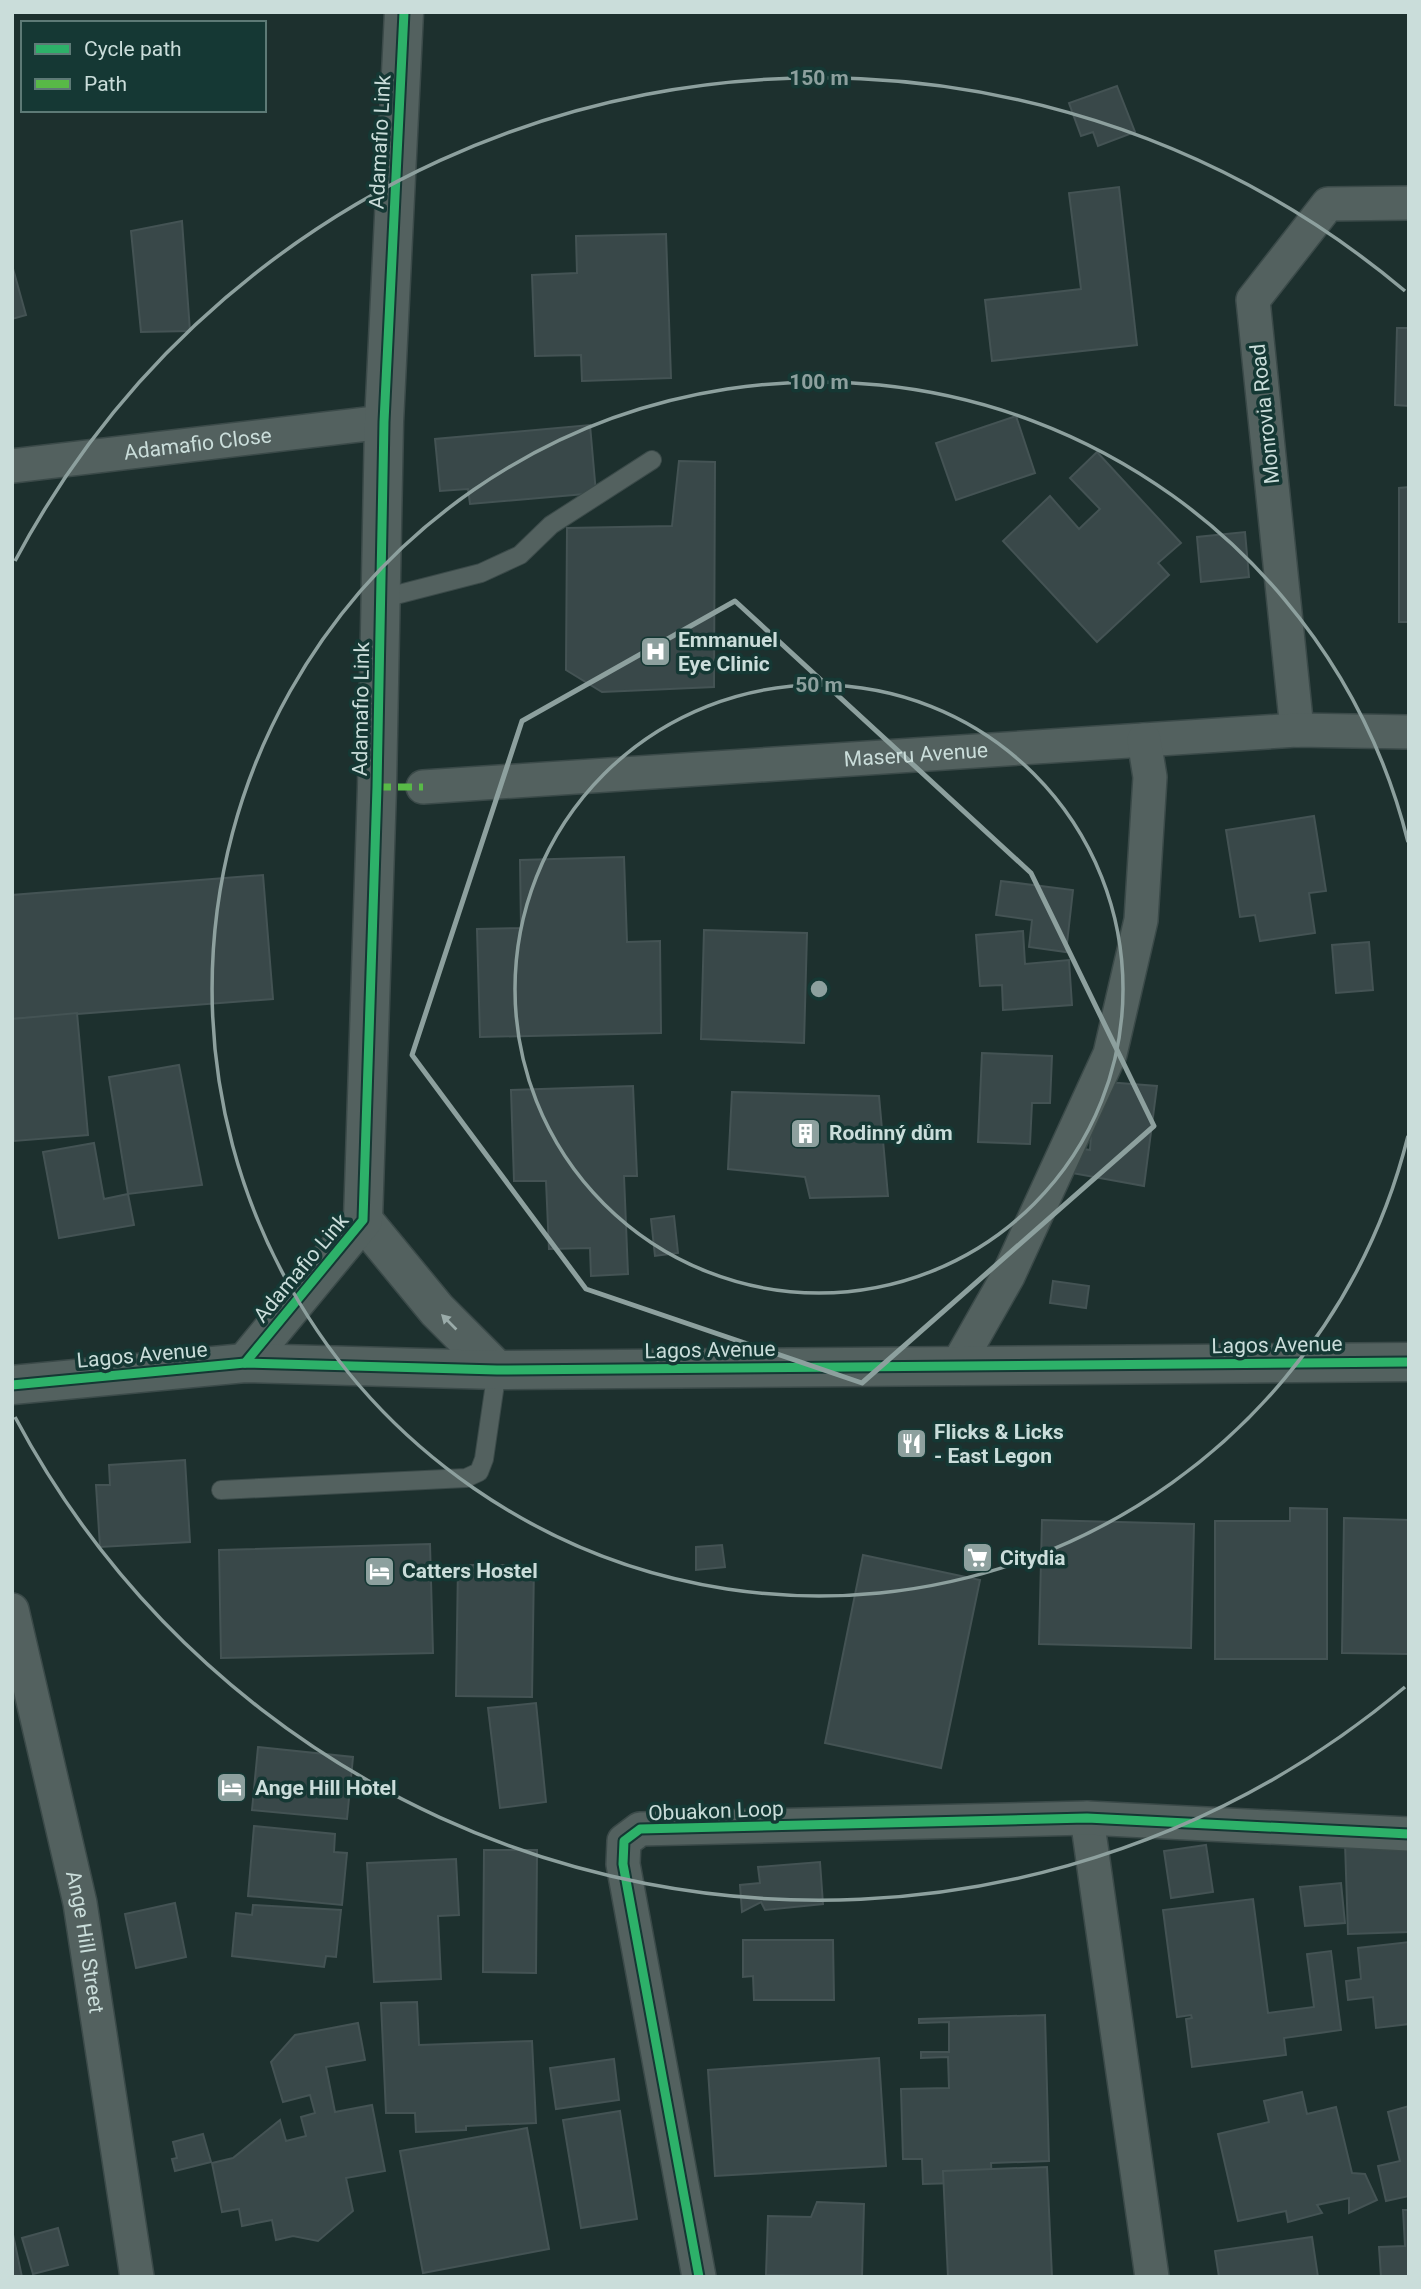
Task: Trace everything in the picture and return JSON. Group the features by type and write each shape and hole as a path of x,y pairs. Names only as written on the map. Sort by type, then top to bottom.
{"street":[{"name":"Adamafio Link","path":"244,1363 363,1220 377,787 384,422 404,12"},
{"name":"Monrovia Road","path":"1297,730 1253,300 1328,204 1409,203"},
{"name":"Adamafio Close","path":"12,466 384,422"},
{"name":"Maseru Avenue","path":"423,787 1297,730 1409,732"},
{"path":"957,1366 1008,1276 1110,1054 1141,920 1150,777 1144,740"},
{"name":"Adamafio Link","path":"363,1220 437,1310 497,1370"},
{"name":"Lagos Avenue","path":"12,1385 244,1363 497,1370 1409,1362"},
{"name":"Ange Hill Street","path":"12,1611 80,1903 137,2277"},
{"path":"1152,2277 1087,1818 1409,1834"},
{"name":"Obuakon Loop","path":"699,2277 623,1864 624,1842 640,1829 1087,1818"}],"lane":[{"path":"380,599 481,573 520,555 551,525 652,460"},
{"path":"222,1490 466,1478 479,1472 484,1459 497,1370"}],"highlighted area":[{"path":"735,601 1031,873 1154,1126 862,1383 586,1289 412,1055 522,721"}],"building":[{"path":"1117,86 1135,132 1098,146 1093,132 1081,136 1069,103"},
{"path":"1119,187 1137,345 992,361 985,300 1081,289 1069,193"},
{"path":"182,221 190,331 141,332 131,231"},
{"path":"666,234 671,378 582,381 581,355 535,356 532,275 577,273 576,236"},
{"path":"12,265 26,315 12,319"},
{"path":"1397,328 1409,328 1409,406 1395,405"},
{"path":"1016,416 1035,473 956,500 936,443"},
{"path":"590,425 596,493 470,504 468,489 440,491 435,439"},
{"path":"1097,452 1181,543 1158,563 1169,575 1097,642 1003,541 1050,496 1079,529 1100,509 1070,478"},
{"path":"679,461 715,462 714,687 602,692 566,670 567,528 672,526"},
{"path":"1409,487 1409,622 1399,622 1399,488"},
{"path":"1245,532 1249,577 1201,582 1197,537"},
{"path":"1314,816 1326,891 1309,893 1315,933 1260,941 1255,915 1240,917 1226,830"},
{"path":"624,857 627,942 660,941 661,1033 480,1037 477,929 521,928 520,860"},
{"path":"263,875 273,999 12,1019 12,895"},
{"path":"1001,881 1073,890 1066,952 1029,947 1032,920 996,915"},
{"path":"704,930 807,933 804,1043 701,1039"},
{"path":"1023,931 1025,964 1069,960 1072,1005 1003,1010 1002,985 980,986 976,935"},
{"path":"1369,942 1373,990 1336,993 1332,945"},
{"path":"77,1013 88,1135 14,1141 12,1019"},
{"path":"982,1053 1052,1056 1050,1103 1032,1103 1030,1144 978,1142"},
{"path":"179,1065 202,1185 128,1194 109,1077"},
{"path":"1106,1082 1157,1086 1144,1186 1072,1173 1078,1148 1090,1150 1092,1119"},
{"path":"633,1086 637,1176 624,1176 628,1274 591,1276 590,1248 549,1249 546,1181 514,1181 511,1090"},
{"name":"Rodinný dům","path":"732,1092 879,1096 888,1196 810,1198 805,1177 728,1169"},
{"path":"94,1143 104,1199 128,1194 134,1225 59,1238 43,1152"},
{"path":"674,1216 678,1253 655,1256 651,1219"},
{"path":"1053,1281 1089,1286 1086,1308 1050,1303"},
{"path":"185,1460 190,1542 100,1547 96,1485 110,1485 109,1465"},
{"path":"1290,1508 1327,1509 1327,1659 1215,1659 1215,1521 1290,1521"},
{"path":"1344,1518 1409,1520 1409,1654 1342,1653"},
{"path":"1042,1520 1194,1524 1191,1648 1039,1644"},
{"path":"430,1544 433,1653 221,1658 219,1550"},
{"path":"722,1545 725,1567 696,1570 696,1547"},
{"path":"863,1555 980,1580 941,1768 825,1743"},
{"path":"458,1565 534,1565 532,1697 456,1696"},
{"path":"536,1703 546,1802 500,1808 488,1708"},
{"path":"258,1747 353,1757 347,1819 252,1810"},
{"path":"254,1826 335,1834 334,1852 347,1853 342,1905 248,1896"},
{"path":"1409,1841 1409,1932 1348,1934 1345,1843"},
{"path":"1206,1845 1213,1892 1171,1898 1164,1851"},
{"path":"484,1850 537,1850 536,1973 483,1972"},
{"path":"456,1859 459,1915 438,1916 441,1979 374,1982 367,1863"},
{"path":"820,1862 823,1904 765,1910 761,1902 742,1912 740,1885 760,1883 758,1867"},
{"path":"1341,1883 1345,1923 1305,1926 1300,1887"},
{"path":"1253,1899 1268,2013 1314,2007 1307,1954 1331,1951 1341,2030 1284,2038 1286,2055 1192,2067 1186,2019 1192,2018 1191,2015 1177,2017 1163,1910"},
{"path":"175,1903 186,1957 136,1968 125,1914"},
{"path":"253,1905 341,1910 336,1957 326,1956 324,1967 232,1956 236,1913 252,1915"},
{"path":"743,1940 833,1940 834,2000 754,2000 753,1976 743,1977"},
{"path":"1409,1942 1409,2024 1376,2028 1373,1997 1348,2000 1346,1981 1361,1979 1358,1948"},
{"path":"417,2002 419,2045 532,2041 536,2123 466,2126 466,2130 416,2132 415,2113 386,2113 381,2003"},
{"path":"1045,2015 1049,2161 991,2163 992,2182 923,2184 922,2159 903,2159 901,2089 949,2088 948,2057 921,2058 921,2052 949,2052 949,2022 919,2023 919,2019"},
{"path":"358,2023 365,2060 326,2067 335,2112 372,2105 385,2171 346,2178 353,2211 318,2241 293,2236 276,2240 272,2220 242,2226 239,2209 222,2212 212,2163 233,2158 280,2120 286,2141 306,2136 301,2117 315,2113 310,2095 283,2102 271,2062 295,2035"},
{"path":"879,2058 886,2166 715,2176 708,2070"},
{"path":"614,2059 619,2100 556,2109 550,2068"},
{"path":"1302,2092 1307,2114 1336,2107 1352,2173 1365,2174 1377,2200 1349,2213 1349,2198 1317,2205 1322,2213 1288,2222 1286,2211 1238,2221 1218,2134 1269,2122 1264,2101"},
{"path":"1409,2106 1409,2196 1386,2201 1378,2166 1400,2161 1388,2112"},
{"path":"620,2111 637,2219 581,2228 563,2120"},
{"path":"527,2128 549,2249 423,2273 400,2151"},
{"path":"203,2134 211,2162 175,2171 172,2159 177,2158 173,2142"},
{"path":"1047,2167 1052,2277 948,2277 943,2171"},
{"path":"817,2202 864,2204 862,2277 766,2275 768,2216 811,2217"},
{"path":"1403,2210 1409,2210 1409,2277 1381,2277 1379,2247 1405,2246"},
{"path":"58,2228 68,2265 33,2274 22,2238"},
{"path":"12,2230 22,2277 12,2277"},
{"path":"1312,2237 1318,2277 1219,2277 1215,2251"}],"marked path":[{"path":"377,787 423,787"}],"cycle path":[{"path":"245,1363 363,1220 377,787 384,422 404,12"},
{"path":"12,1385 245,1363 497,1370 1409,1362"},
{"path":"699,2277 623,1864 624,1841 640,1829 1087,1818 1409,1834"}],"place":[{"name":"Emmanuel Eye Clinic","path":"655,652"},
{"name":"Rodinný dům","path":"806,1133"},
{"name":"Flicks & Licks - East Legon","path":"911,1444"},
{"name":"Citydia","path":"977,1558"},
{"name":"Catters Hostel","path":"379,1571"},
{"name":"Ange Hill Hotel","path":"232,1788"}]}
